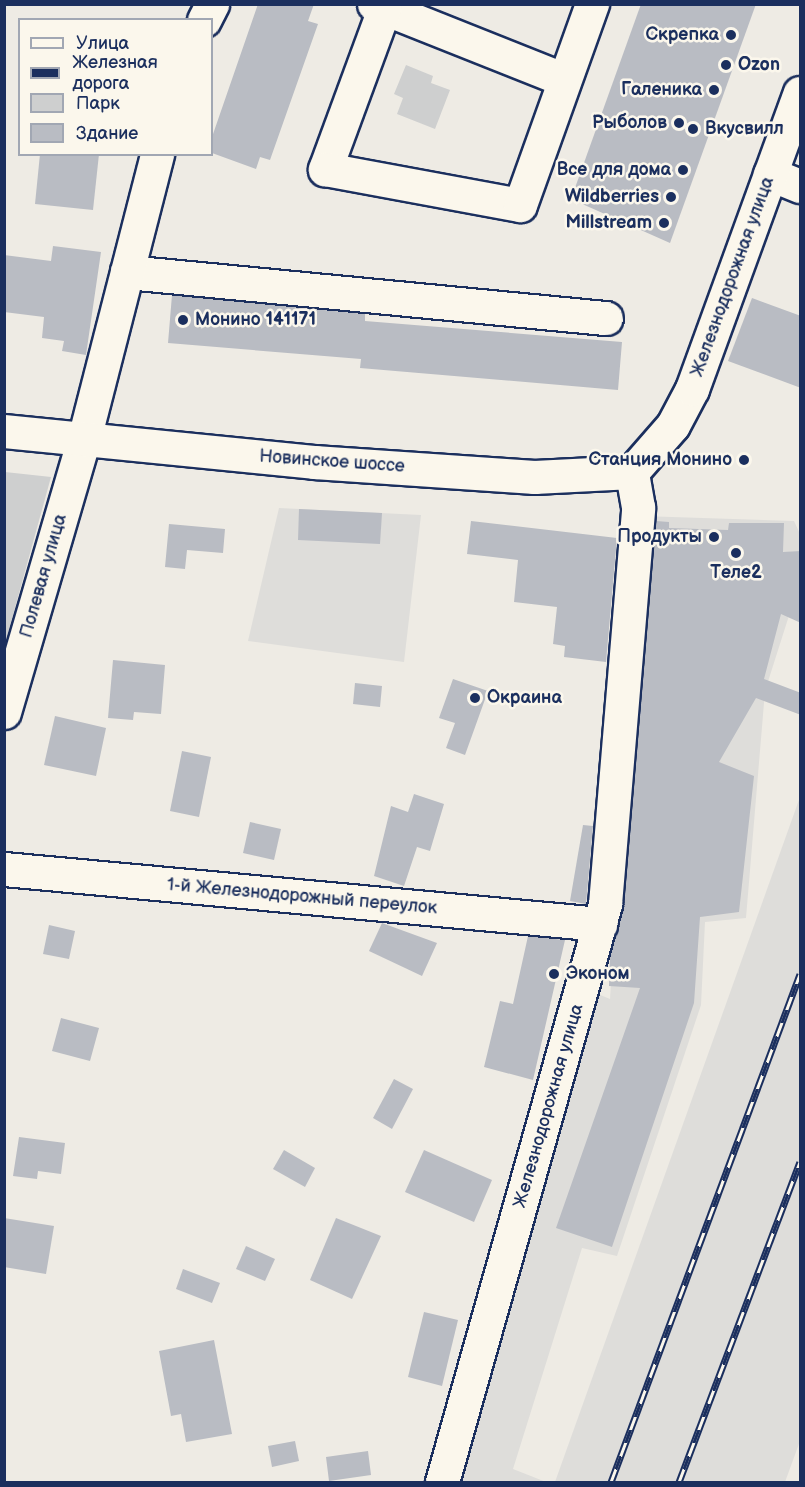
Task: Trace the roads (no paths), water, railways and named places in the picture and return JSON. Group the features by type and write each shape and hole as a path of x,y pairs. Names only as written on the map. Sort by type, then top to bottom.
{"street":[{"path":"562,79 379,7 325,169 520,205 562,79 592,4"},
{"name":"Железнодорожная улица","path":"442,1482 600,924 612,837 642,463 692,389 801,93"},
{"name":"Полевая улица","path":"4,712 84,439 156,156"},
{"path":"770,174 801,186"},
{"path":"127,272 606,318"},
{"name":"Новинское шоссе","path":"4,431 534,477 642,463"},
{"name":"1-й Железнодорожный переулок","path":"4,869 600,924"}],"railway":[{"path":"611,1482 800,974"},
{"path":"679,1482 800,1162"}],"place":[{"name":"Скрепка","path":"731,35"},
{"name":"Ozon","path":"726,65"},
{"name":"Галеника","path":"714,90"},
{"name":"Рыболов","path":"679,123"},
{"name":"Вкусвилл","path":"693,129"},
{"name":"Все для дома","path":"683,170"},
{"name":"Wildberries","path":"671,197"},
{"name":"Millstream","path":"664,223"},
{"name":"Монино 141171","path":"183,320"},
{"name":"Станция Монино","path":"744,460"},
{"name":"Продукты","path":"714,537"},
{"name":"Теле2","path":"736,553"},
{"name":"Окраина","path":"475,698"},
{"name":"Эконом","path":"554,974"}]}
